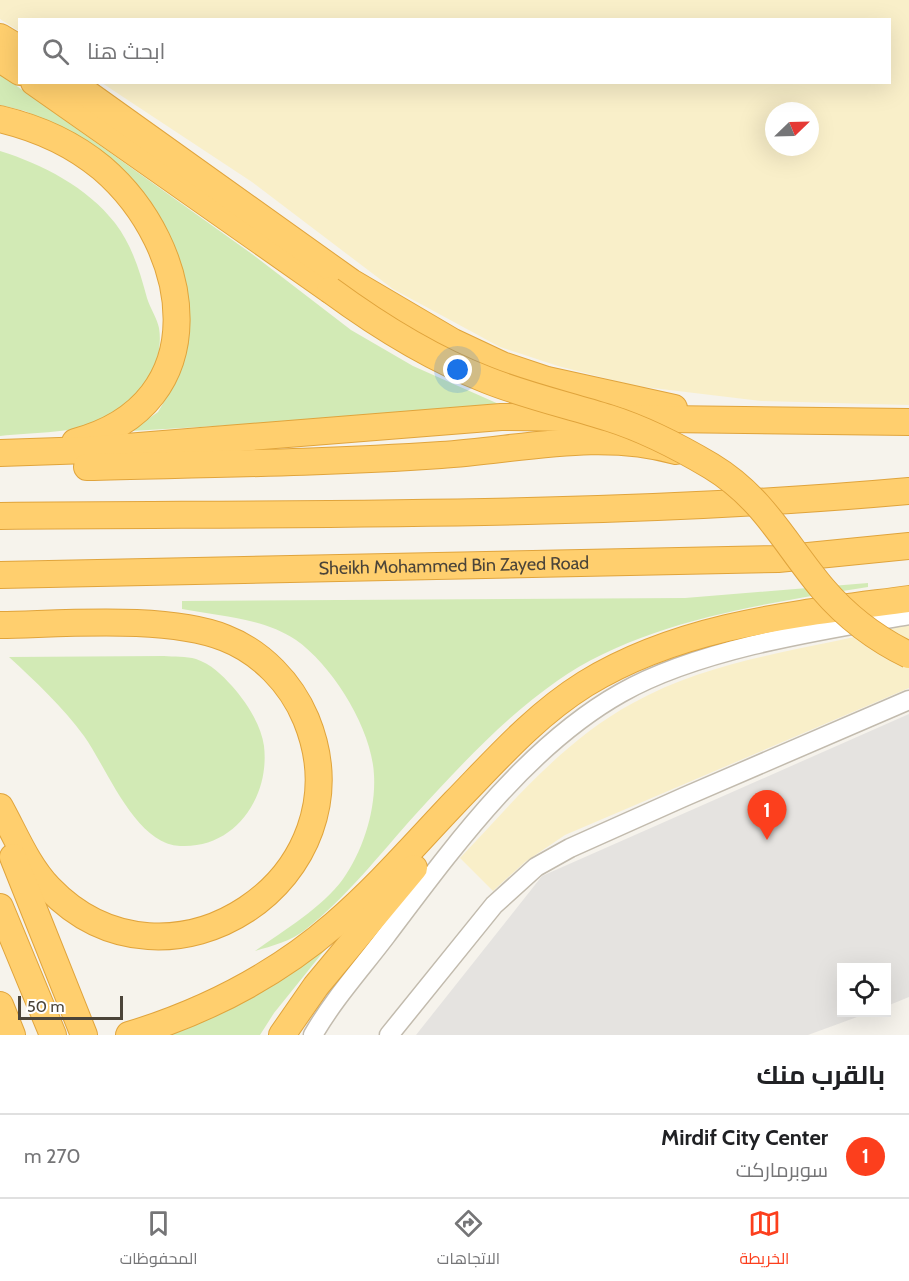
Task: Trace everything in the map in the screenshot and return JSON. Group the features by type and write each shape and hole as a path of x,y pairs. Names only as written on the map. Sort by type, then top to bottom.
{"highway":[{"path":"0,37 18,48"},
{"path":"0,59 18,71"},
{"path":"37,84 390,331 453,365 519,392 632,426 695,457 727,477 755,501 840,608 877,637 909,655"},
{"path":"74,84 351,282 430,330 477,354 524,373 570,387 641,402 763,422"},
{"path":"0,119 41,131 63,142 102,169 120,186 139,211 159,246 176,308 176,339 168,371 156,393 140,411 126,422 99,435 62,446 12,452"},
{"path":"12,452 89,450 501,417 909,422"},
{"path":"0,469 442,455 600,441 648,445 695,457"},
{"path":"0,516 582,509 778,503 909,491"},
{"name":"Sheikh Mohammed Bin Zayed Road","path":"0,575 778,559 909,546"},
{"path":"129,1035 171,1021 232,994 302,950 366,895 524,730 585,684 629,660 675,642 721,629 772,618 909,599"},
{"path":"0,625 106,624 179,627 227,639 256,655 291,691 310,728 318,769 315,810 309,830 302,849 279,883 248,910 230,920 211,928 171,936 148,936 115,929 83,916 64,903 33,869 0,807"},
{"path":"282,1035 316,986 423,856 477,780"},
{"path":"0,823 84,1035"},
{"path":"0,907 53,1035"},
{"path":"0,1005 12,1035"}],"street":[{"path":"313,1035 428,880 513,781 556,739 596,708 648,680 703,660 803,636 909,615"},
{"path":"389,1035 494,904 536,867 570,848 909,700"}],"green space":[{"path":"0,74 252,254 351,330 413,366 510,409 131,431 158,412 174,385 186,341 178,267 56,125 25,111 0,105"},
{"path":"0,151 63,178 104,210 121,231 131,250 148,302 158,324 160,342 158,355 147,380 130,402 108,418 96,423 55,432 0,436"},
{"path":"868,583 868,587 748,608 666,629 590,660 537,695 482,744 431,797 349,890 320,917 294,937 255,951 325,899 350,868 367,830 373,802 372,757 358,719 348,700 324,666 310,651 296,640 270,627 256,622 182,609 182,601 685,598"},
{"path":"164,656 196,659 220,674 237,692 252,714 260,730 264,746 261,784 255,801 232,829 217,839 200,845 180,846 164,842 149,832 124,802 76,725 9,657"},
{"path":"336,936 274,1013 260,1035 160,1035 208,1017 253,994 295,968"}],"sand":[{"path":"0,0 909,0 909,405 761,401 636,386 558,366 500,347 393,289 252,182 104,84 891,84 891,18 18,18 18,30 0,19"},
{"path":"909,624 909,688 565,835 525,862 493,891 460,858 540,773 584,735 633,703 665,687 733,664"}],"shaded area":[{"path":"909,714 909,997 891,1004 891,963 837,963 837,1017 857,1017 808,1035 416,1035 542,876"}],"place":[{"name":"Mirdif City Center","path":"767,840"}]}
